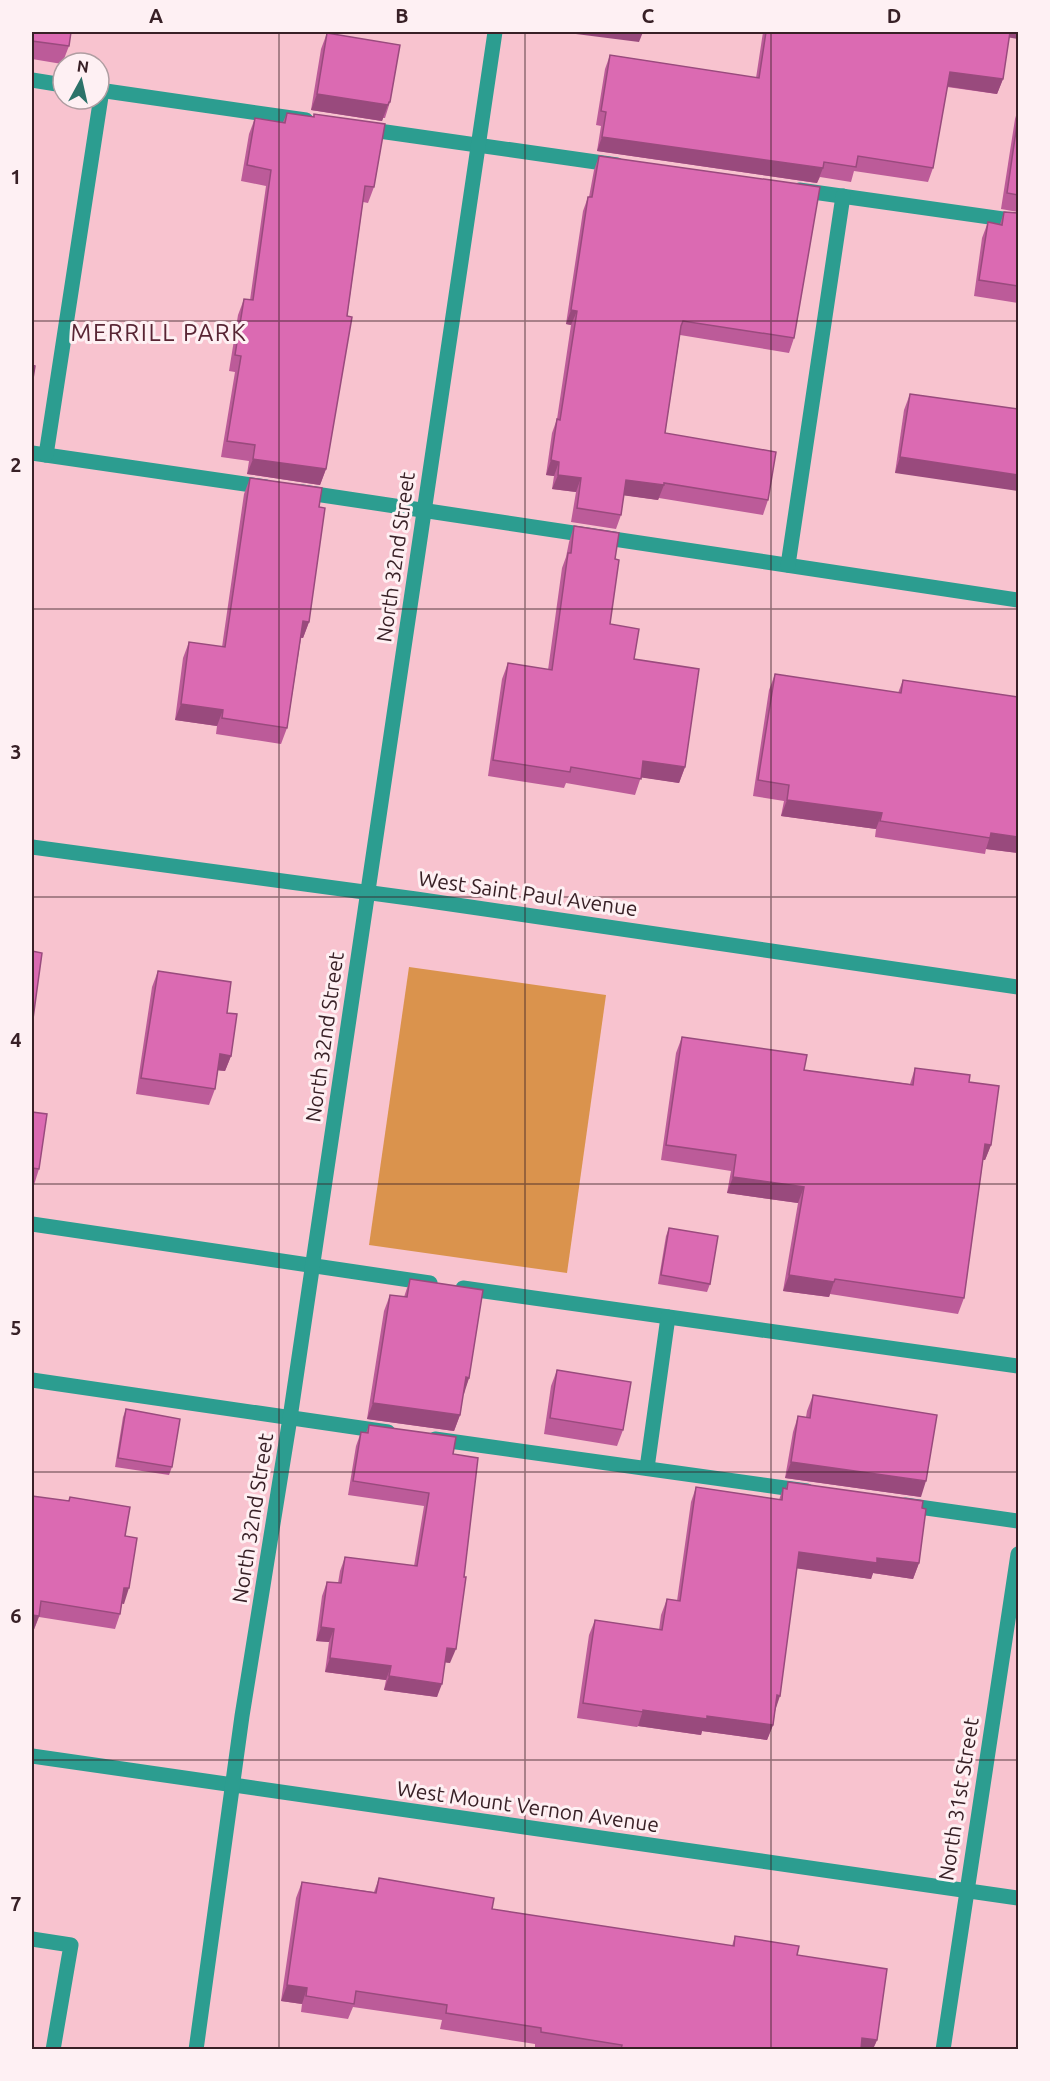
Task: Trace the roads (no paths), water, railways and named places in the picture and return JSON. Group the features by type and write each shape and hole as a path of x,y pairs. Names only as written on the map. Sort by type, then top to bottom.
{"street":[{"name":"North 32nd Street","path":"196,2049 242,1716 290,1418 495,32"},
{"path":"32,80 51,83"},
{"path":"111,91 320,122"},
{"path":"97,111 39,454 1018,600"},
{"path":"354,127 631,166"},
{"path":"784,188 1018,221"},
{"path":"788,565 843,196"},
{"name":"West Saint Paul Avenue","path":"32,847 368,892 1018,987"},
{"path":"32,1224 312,1267 1018,1366"},
{"path":"647,1468 668,1317"},
{"path":"32,1380 819,1492"},
{"path":"888,1502 1018,1521"},
{"name":"North 31st Street","path":"943,2049 1018,1554"},
{"name":"West Mount Vernon Avenue","path":"32,1756 1018,1898"},
{"path":"32,1939 71,1945 53,2049"}],"district":[{"name":"MERRILL PARK","path":"159,333"}]}
